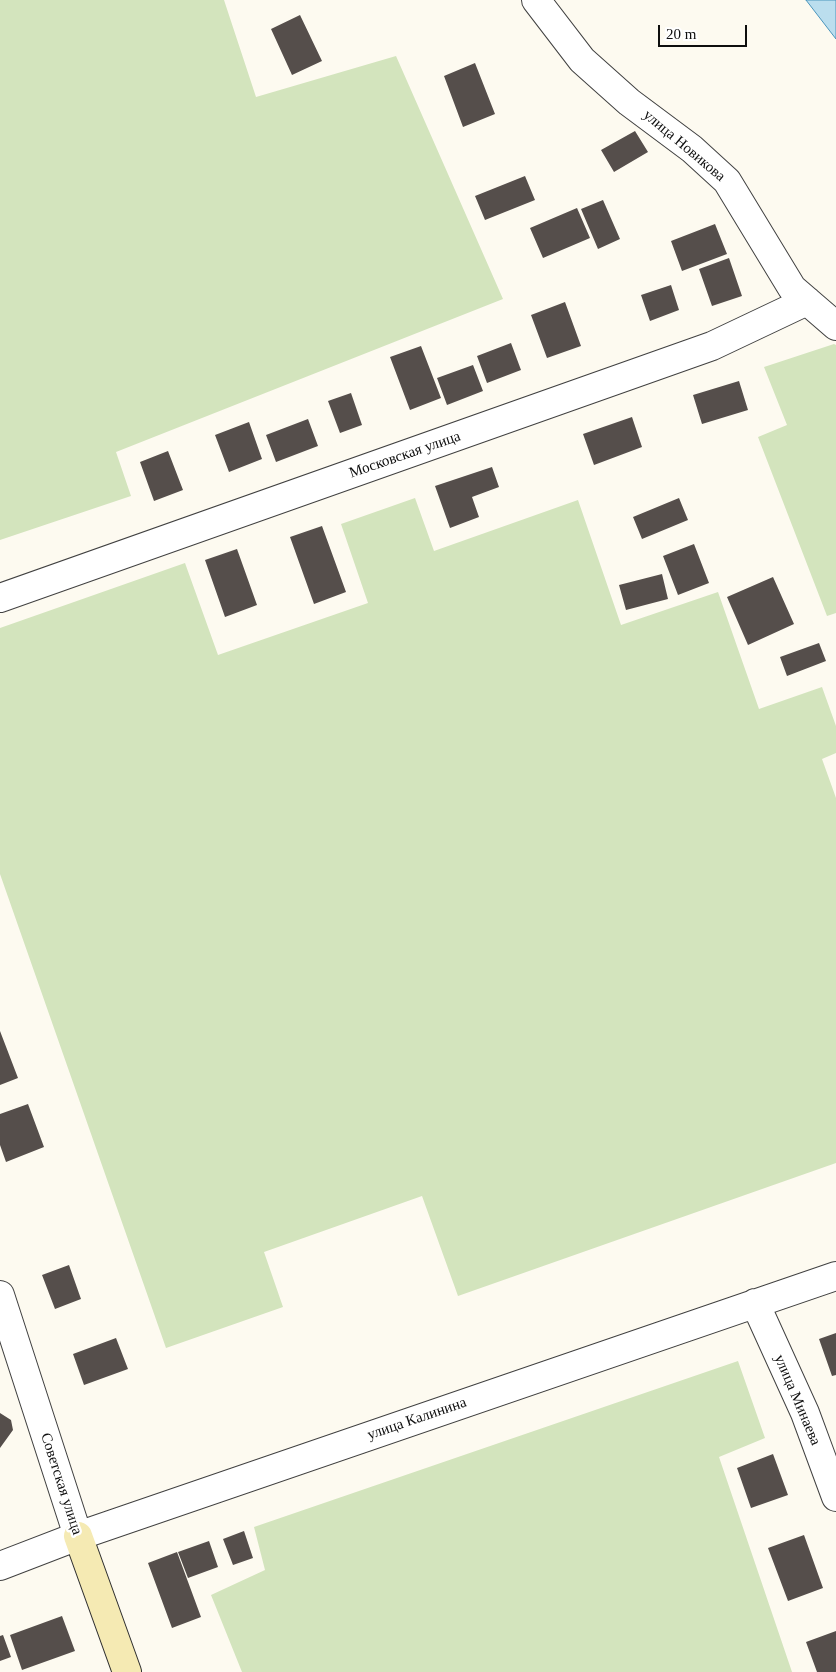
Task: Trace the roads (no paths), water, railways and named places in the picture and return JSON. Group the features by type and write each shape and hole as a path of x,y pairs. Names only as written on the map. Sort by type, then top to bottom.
{"street":[{"name":"улица Новикова","path":"536,0 582,60 629,102 692,149 727,181 792,288 836,326"},
{"name":"Московская улица","path":"0,598 712,346 807,301"},
{"name":"улица Калинина","path":"0,1566 78,1536 836,1276"},
{"name":"Советская улица","path":"0,1294 78,1536 127,1672"},
{"name":"улица Минаева","path":"755,1303 805,1413 836,1497"}],"water":[{"path":"806,0 836,0 836,39"}]}
